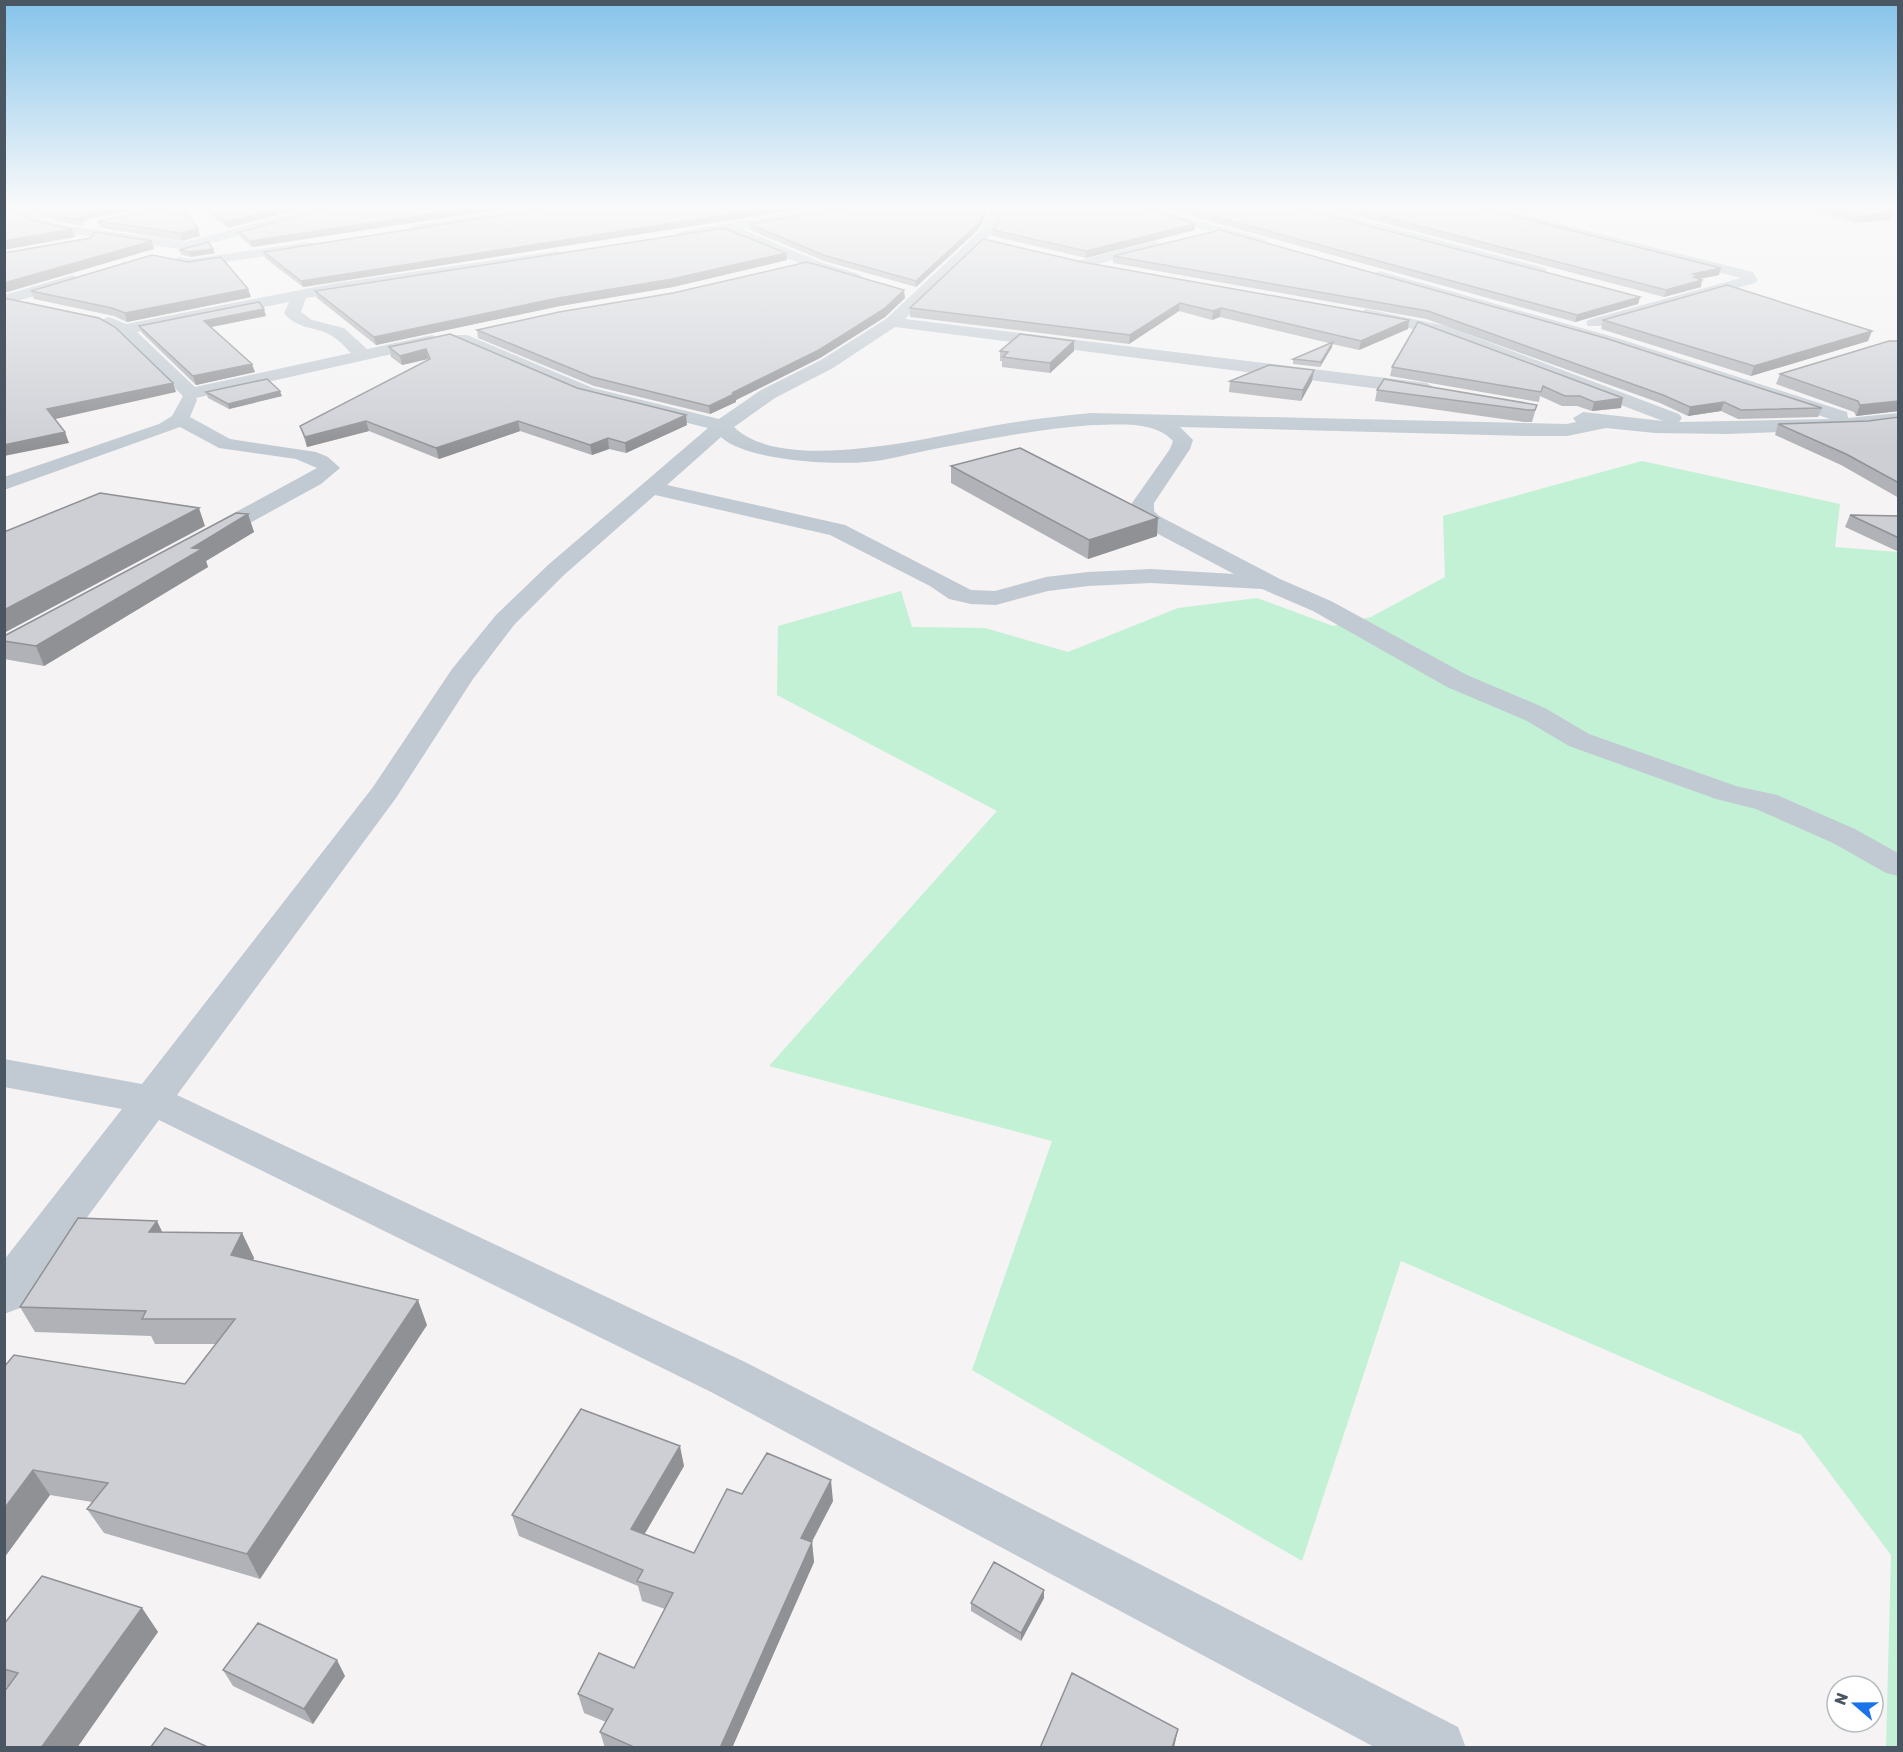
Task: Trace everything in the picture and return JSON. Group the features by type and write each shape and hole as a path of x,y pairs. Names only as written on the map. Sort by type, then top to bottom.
{"street":[{"path":"6,300 50,287"},
{"path":"125,330 148,323 346,287"},
{"path":"4,1295 385,792 462,675 505,620 556,570 722,426 768,394 827,364 892,322 913,293 923,287"},
{"path":"1421,287 1575,329 1751,384 1864,424 1899,439"},
{"path":"1575,329 1721,287"},
{"path":"299,295 292,313 298,319 338,332 364,355"},
{"path":"1638,297 1661,303"},
{"path":"6,300 41,307"},
{"path":"1346,311 1440,330 1701,429"},
{"path":"148,323 103,320 125,330 191,393"},
{"path":"892,322 1446,392"},
{"path":"191,393 486,329"},
{"path":"454,336 586,392 722,426 727,436 760,448 827,456 867,456 1049,422 1092,419 1529,430 1567,430 1605,422"},
{"path":"1751,384 1773,377"},
{"path":"4,484 166,428 180,419 191,393"},
{"path":"1548,411 1605,422 1701,429 1864,424 1899,419"},
{"path":"180,419 222,443 302,455 323,461 330,468 314,480 190,547"},
{"path":"1149,420 1177,433 1183,440 1180,449 1143,503 1143,513 1151,521 1270,584 1322,606 1457,681 1520,707 1579,740 1727,793 1766,802 1787,810 1899,866"},
{"path":"651,488 837,530 939,581 958,594 971,597 996,598 1046,584 1088,579 1151,576 1270,584"},
{"path":"4,1073 152,1100 728,1377 1437,1748"}],"green space":[{"path":"1642,461 1840,504 1835,547 1898,552 1898,1747 1886,1747 1891,1555 1801,1435 1401,1261 1302,1561 972,1370 1052,1141 769,1066 997,811 777,695 778,626 901,591 912,627 985,628 1068,652 1178,608 1257,598 1333,626 1371,617 1445,577 1443,516"}],"building":[{"path":"45,287 246,287 248,289 125,313 112,308 31,291"},
{"path":"343,287 625,287 558,298 374,337 315,291"},
{"path":"700,287 893,287 904,290 884,309 819,350 709,406 592,377 477,330 559,312"},
{"path":"932,287 1222,287 1409,320 1361,341 1221,308 1213,311 1180,303 1130,335 910,308"},
{"path":"1289,287 1422,287 1605,338 1822,408 1741,410 1724,402 1690,407 1663,395 1428,311"},
{"path":"1473,287 1601,287 1640,297 1577,315"},
{"path":"1654,287 1678,287 1666,290"},
{"path":"1721,287 1733,287 1872,331 1754,366 1603,320"},
{"path":"4,298 99,318 115,327 173,383 47,409 65,432 4,445"},
{"path":"259,302 264,309 204,321 252,364 193,376 139,326"},
{"path":"1418,322 1623,398 1594,402 1580,396 1565,396 1543,386 1541,392 1392,367"},
{"path":"450,334 577,388 686,415 625,443 608,438 590,445 518,421 436,448 366,421 305,437 300,426 430,359 426,349 400,356 389,347"},
{"path":"1020,334 1074,341 1050,363 1003,357 1008,352 1000,351"},
{"path":"1889,341 1899,341 1899,401 1860,405 1858,401 1780,374"},
{"path":"1333,342 1321,362 1293,359"},
{"path":"1269,365 1314,370 1303,390 1230,381"},
{"path":"267,379 280,391 228,404 206,392"},
{"path":"1384,379 1537,405 1535,410 1527,410 1377,390"},
{"path":"1899,417 1899,483 1846,454 1778,424 1868,421"},
{"path":"1020,448 1158,518 1089,540 951,466"},
{"path":"100,493 199,508 4,610 4,532"},
{"path":"236,513 248,514 192,548 202,549 36,646 4,641 4,636"},
{"path":"1850,515 1899,516 1899,538"},
{"path":"78,1218 157,1221 149,1232 242,1233 231,1255 418,1300 247,1554 87,1509 108,1483 33,1470 4,1509 4,1367 14,1355 185,1384 235,1319 142,1319 146,1311 20,1307"},
{"path":"581,1409 680,1446 631,1529 694,1553 727,1489 742,1494 767,1453 831,1480 801,1538 812,1542 720,1748 636,1748 600,1732 613,1709 578,1694 599,1653 634,1668 673,1593 637,1581 643,1570 512,1515"},
{"path":"994,1562 1044,1590 1021,1633 971,1603"},
{"path":"42,1576 142,1608 41,1748 4,1748 4,1692 18,1673 4,1669 4,1624"},
{"path":"258,1623 337,1660 304,1709 223,1670"},
{"path":"1072,1673 1178,1729 1172,1748 1040,1748"},
{"path":"165,1728 210,1748 150,1748"}]}
